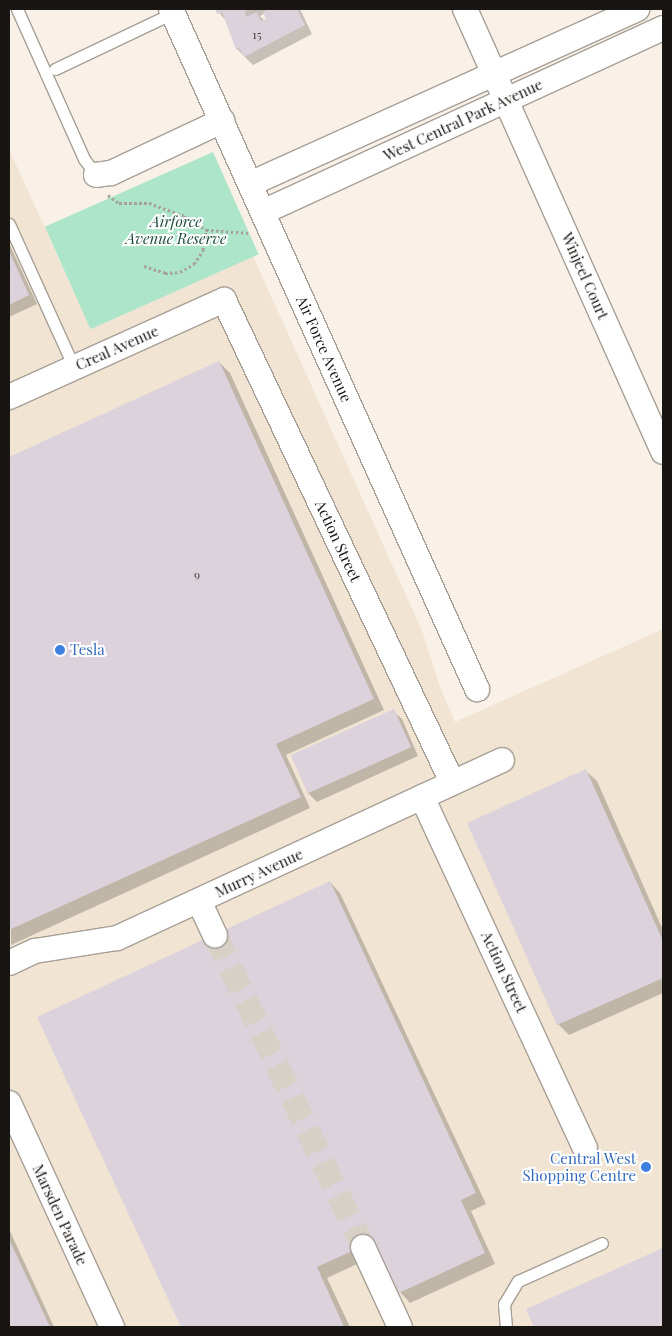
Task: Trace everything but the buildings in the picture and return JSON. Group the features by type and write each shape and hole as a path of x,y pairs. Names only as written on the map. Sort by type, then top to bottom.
{"street":[{"name":"Winjeel Court","path":"465,9 663,452"},
{"name":"West Central Park Avenue","path":"250,184 637,9"},
{"name":"Air Force Avenue","path":"172,11 250,184 260,221 477,689"},
{"name":"West Central Park Avenue","path":"260,221 506,99 663,28"},
{"path":"98,176 222,121"},
{"name":"Creal Avenue","path":"9,397 224,300"},
{"name":"Action Street","path":"224,300 452,782"},
{"name":"Murry Avenue","path":"9,963 36,951 117,938 502,760"},
{"name":"Action Street","path":"422,797 585,1148"},
{"path":"199,901 215,935"},
{"name":"Marsden Parade","path":"9,1103 112,1327"},
{"path":"362,1247 400,1327"}],"lane":[{"path":"17,9 84,160 98,176"},
{"path":"55,69 172,11"},
{"path":"9,224 74,368"},
{"path":"506,1327 504,1304 518,1282 602,1243"}],"path":[{"path":"98,176 113,202 149,203 184,216 206,230 249,232 260,221"},
{"path":"144,266 165,273 180,272 194,264 203,250 206,230"}],"shaded area":[{"path":"9,149 91,329 253,256 423,633 440,687 455,722 663,629 663,1327 9,1327"}],"green space":[{"name":"Airforce Avenue Reserve","path":"213,152 259,254 90,329 45,227"}],"tunnel":[{"path":"215,935 363,1247"}],"place":[{"name":"Tesla","path":"60,650"},
{"name":"Central West Shopping Centre","path":"646,1167"}]}
